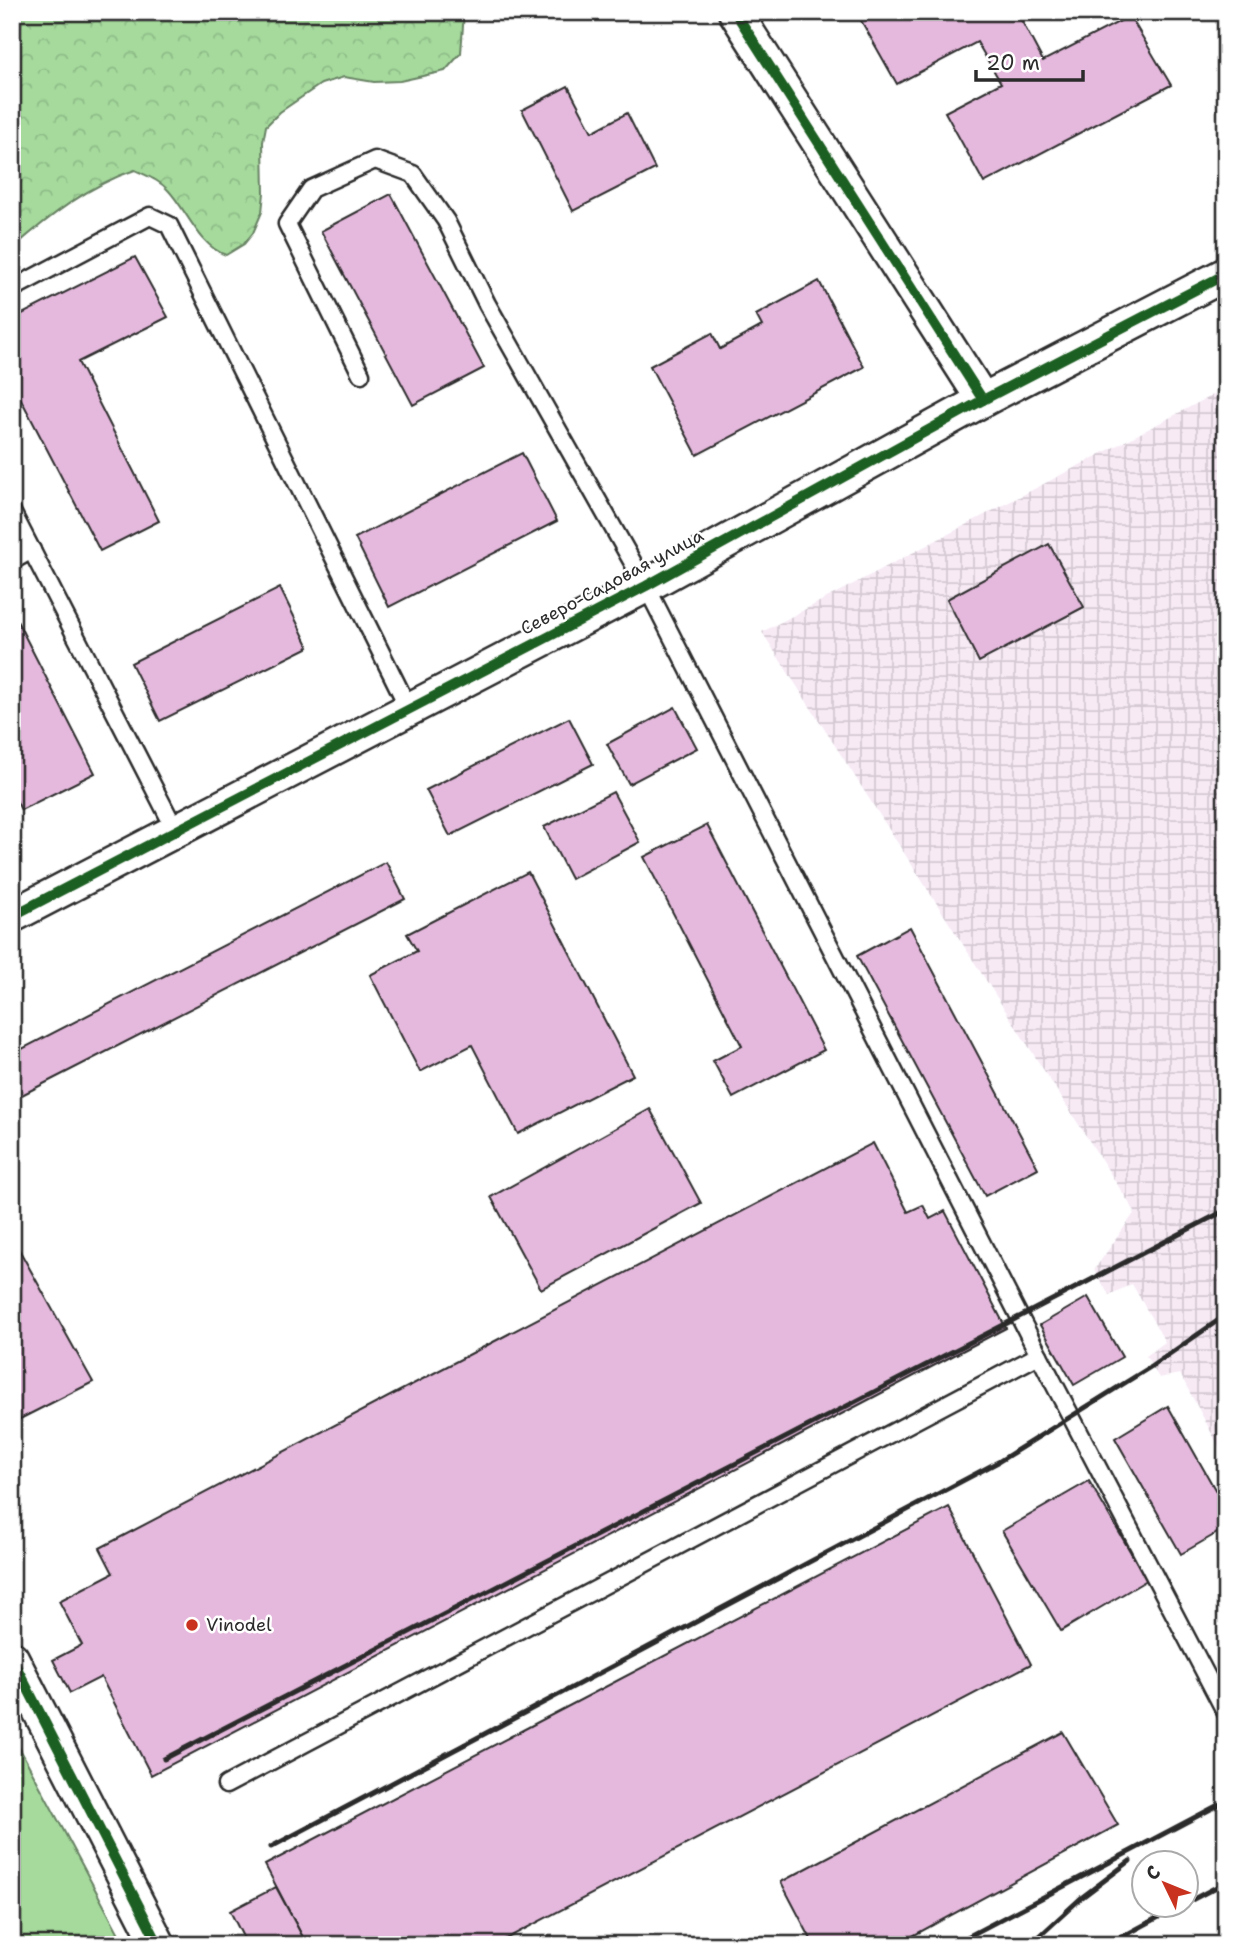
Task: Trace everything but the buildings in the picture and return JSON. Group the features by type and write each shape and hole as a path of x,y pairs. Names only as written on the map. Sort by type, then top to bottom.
{"street":[{"path":"735,12 983,400"},
{"name":"Северо-Садовая улица","path":"12,916 646,586 983,400 1226,274"},
{"path":"12,1658 159,1945"}],"lane":[{"path":"361,374 287,224 311,189 375,160 413,174 446,221 486,304 646,586 1039,1355 1226,1713"},
{"path":"12,289 150,216 169,225 409,709"},
{"path":"12,512 176,831"},
{"path":"12,561 32,551"},
{"path":"226,1785 1039,1355"}],"shaded area":[{"path":"1226,388 1226,1460 1180,1374 1159,1378 1146,1356 1165,1342 1132,1284 1109,1295 1094,1270 1135,1212 762,632"}],"green space":[{"path":"12,12 464,12 461,53 445,71 400,81 374,82 344,77 321,84 280,112 266,126 263,142 262,212 253,233 244,244 226,255 208,244 164,187 153,178 135,170 85,193 12,249"},
{"path":"12,1734 125,1945 12,1945"}],"railway":[{"path":"164,1759 1226,1210"},
{"path":"271,1847 998,1462 1152,1366 1226,1315"},
{"path":"952,1945 1226,1801"},
{"path":"1030,1945 1081,1898 1130,1861"},
{"path":"1200,1896 1226,1882"},
{"path":"1107,1945 1157,1918"}],"cycle path":[{"path":"735,12 983,400"},
{"path":"12,916 646,586 983,400 1226,274"},
{"path":"12,1658 159,1945"}],"place":[{"name":"Vinodel","path":"192,1625"}]}
